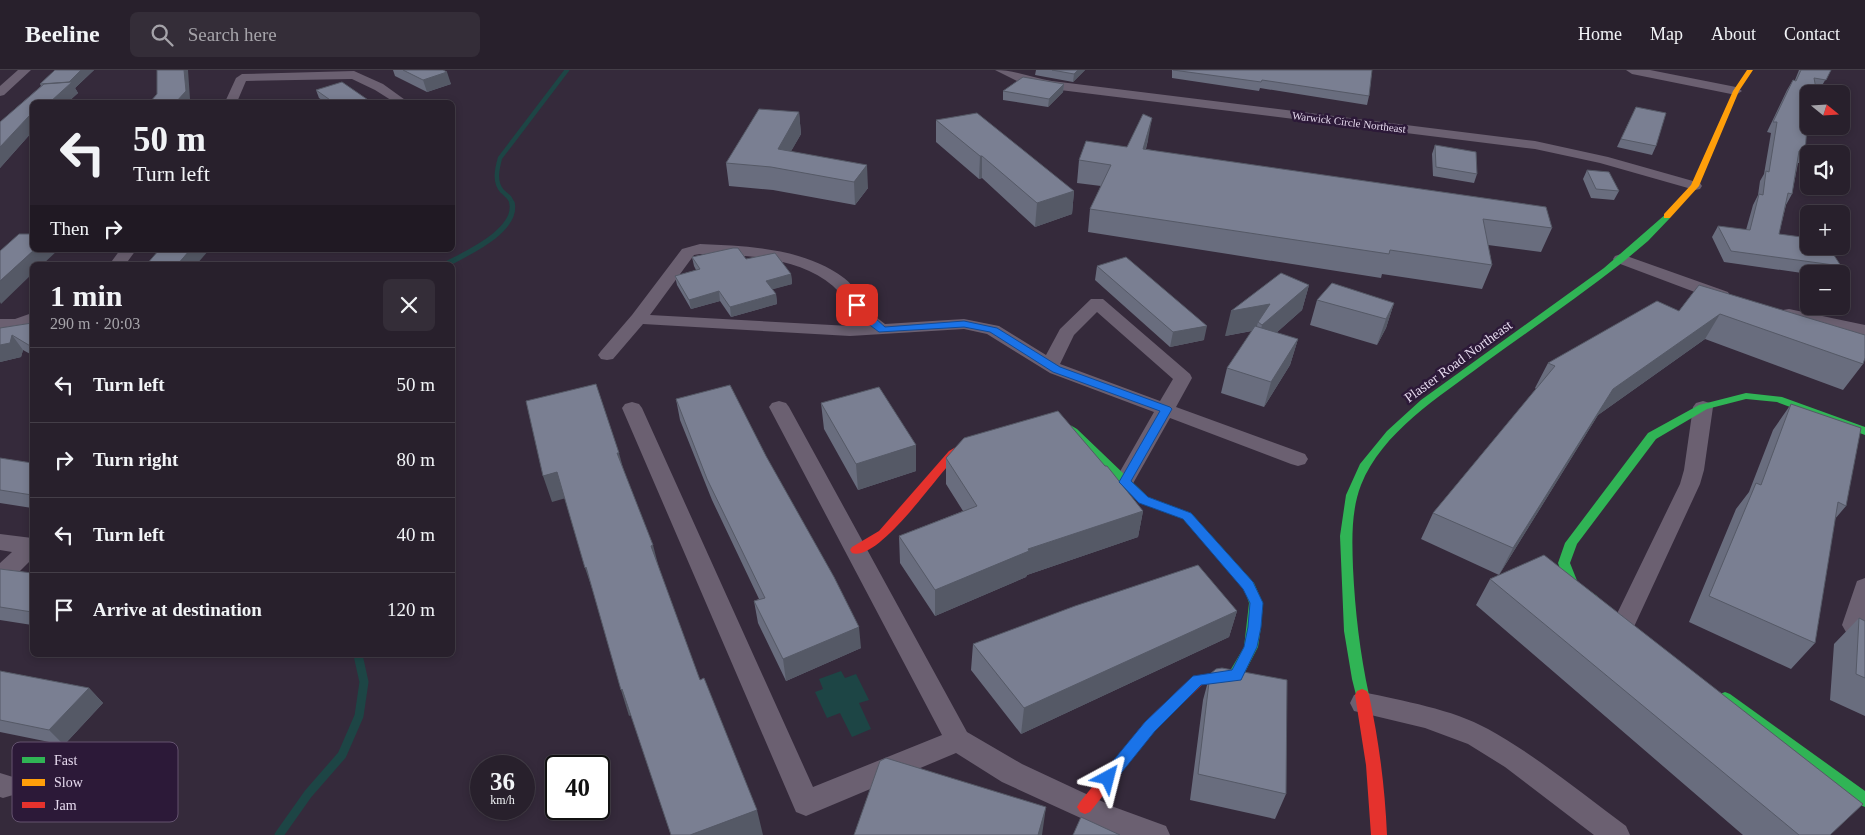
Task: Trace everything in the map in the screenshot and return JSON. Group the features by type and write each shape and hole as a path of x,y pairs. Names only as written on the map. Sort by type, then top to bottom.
{"street":[{"path":"0,92 25,70"},
{"name":"Warwick Circle Northeast","path":"1001,70 1026,80 1052,85 1535,145 1603,160 1696,186"},
{"path":"1632,70 1736,91"},
{"name":"Plaster Road Northeast","path":"1379,835 1378,792 1371,737 1363,703 1348,608 1345,560 1346,522 1355,486 1366,466 1401,424 1421,406 1621,260 1654,231 1696,186 1736,91 1750,70"},
{"path":"232,100 240,74 354,75 379,87 399,100"},
{"path":"607,355 638,319 688,252 700,249 738,250 780,257 816,267 840,282 865,316 882,330"},
{"path":"1621,260 1737,300"},
{"path":"1050,366 1066,333 1098,303 1183,378 1124,482"},
{"path":"1773,310 1865,330"},
{"path":"0,324 17,324 30,319"},
{"path":"638,319 850,331 964,324 982,326 993,330 1050,366 1298,459"},
{"path":"1602,608 1573,586 1564,563 1571,543 1652,436 1702,407 1746,396 1778,399 1865,430"},
{"path":"779,407 958,740 1012,772 1107,817 1156,835"},
{"path":"1624,624 1690,484 1694,470 1702,407"},
{"path":"632,408 806,804 958,740"},
{"path":"1046,418 1053,419 1073,432 1144,500 1187,516 1249,586 1256,603 1250,647 1236,676 1198,680 1150,726 1085,807"},
{"path":"856,550 883,534 953,454 979,438 988,435"},
{"path":"0,542 30,546"},
{"path":"0,576 30,548"},
{"path":"1865,587 1854,625 1865,630"},
{"path":"1712,688 1865,800"},
{"path":"1363,703 1427,717 1477,736 1514,759 1616,835"}],"shaded area":[{"path":"841,671 845,678 856,674 869,700 859,703 871,729 852,737 840,713 827,718 815,692 823,689 819,679"}],"building":[{"path":"55,70 81,70 69,82 40,84"},
{"path":"157,70 184,70 186,91 178,100 152,100 157,94"},
{"path":"403,70 443,70 447,72 423,80"},
{"path":"1052,70 1078,70 1074,74"},
{"path":"1173,70 1372,70 1369,96 1262,80 1261,82"},
{"path":"1801,70 1831,70 1826,80 1814,78 1815,85 1800,85 1800,135 1806,135 1806,145 1800,145 1792,194 1788,193 1779,234 1800,237 1800,255 1834,255 1840,265 1731,251 1718,226 1750,230 1759,194 1763,195 1766,171 1769,172 1777,122 1773,122 1793,80 1796,81"},
{"path":"1023,77 1064,84 1049,99 1003,91"},
{"path":"72,82 52,100 30,100 30,116 0,147 0,122 44,84"},
{"path":"342,82 368,100 330,100 316,90"},
{"path":"1636,107 1666,113 1656,146 1621,139"},
{"path":"759,109 799,112 778,149 867,165 854,182 771,167 726,163"},
{"path":"977,113 1074,191 1037,203 936,120"},
{"path":"1143,114 1152,118 1143,149 1546,207 1552,228 1483,219 1492,265 1390,250 1389,254 1090,209 1111,165 1079,160 1086,141 1127,147"},
{"path":"1435,145 1476,152 1477,174 1436,167"},
{"path":"1587,170 1609,172 1619,191 1596,189"},
{"path":"19,234 30,234 30,252 32,252 0,281 0,251"},
{"path":"738,248 746,259 775,253 791,274 766,281 776,294 730,307 719,291 689,300 675,276 700,269 692,257"},
{"path":"157,252 188,252 180,262 149,262"},
{"path":"1126,257 1207,326 1173,332 1097,266"},
{"path":"1281,273 1309,285 1262,325 1258,322 1270,304 1231,311"},
{"path":"1332,283 1394,303 1386,319 1317,300"},
{"path":"1699,285 1865,335 1865,358 1863,364 1720,314 1613,389 1513,548 1433,513 1555,366 1548,363 1657,301 1679,311"},
{"path":"30,323 30,346 12,335 10,343 0,345 0,328"},
{"path":"1255,326 1298,339 1271,382 1227,368"},
{"path":"596,384 619,453 617,453 653,545 651,546 700,680 704,678 757,810 690,835 671,835 621,690 557,472 543,476 526,401"},
{"path":"730,385 766,456 834,577 859,627 783,659 754,601 765,598 707,479 676,399"},
{"path":"879,387 916,445 856,464 821,403"},
{"path":"1791,404 1861,428 1846,506 1838,502 1815,643 1709,596 1756,483 1761,485"},
{"path":"1058,411 1107,466 1143,511 1028,549 1029,551 935,590 899,536 977,506 946,458 964,438"},
{"path":"0,458 30,463 30,495 0,490"},
{"path":"1544,555 1863,804 1830,835 1799,835 1490,579"},
{"path":"1198,565 1237,611 1024,708 973,644 1075,606"},
{"path":"0,569 30,573 30,612 0,607"},
{"path":"1859,618 1865,621 1865,678 1856,674"},
{"path":"1222,668 1287,680 1286,794 1198,774 1210,674 1216,669"},
{"path":"0,671 89,688 49,730 0,720"},
{"path":"886,758 1046,807 1038,835 854,835 880,761"},
{"path":"1081,817 1120,835 1073,835"}],"waterway":[{"path":"512,204 510,198 502,191 498,184 497,171 500,158 567,70"},
{"path":"451,262 477,248 499,232 507,223 512,213 512,204"},
{"path":"279,835 308,794 342,755 359,716 364,682 358,657"}],"traffic: fast":[{"path":"1362,695 1353,647 1346,536 1349,505 1355,485 1364,467 1376,450 1407,417 1460,376 1608,270 1645,239 1667,216"},
{"path":"1592,600 1573,586 1564,563 1571,543 1652,436 1703,407 1746,396 1778,399 1865,431"},
{"path":"1060,423 1073,432 1144,500 1187,516 1249,586 1256,603 1251,647 1236,676 1234,676"},
{"path":"1725,698 1865,800"}],"traffic: slow":[{"path":"1667,216 1695,186 1736,91 1750,70"}],"traffic: jam":[{"path":"856,550 883,534 953,454 975,440"},
{"path":"1085,807 1150,726 1198,680 1234,676"},
{"path":"1362,695 1374,765 1379,835"}],"route":[{"path":"857,305 865,316 882,330 964,324 982,326 993,330 1056,369 1166,409 1124,482 1144,500 1187,516 1249,586 1256,603 1254,627 1250,647 1236,676 1198,680 1150,726 1108,778"}]}
